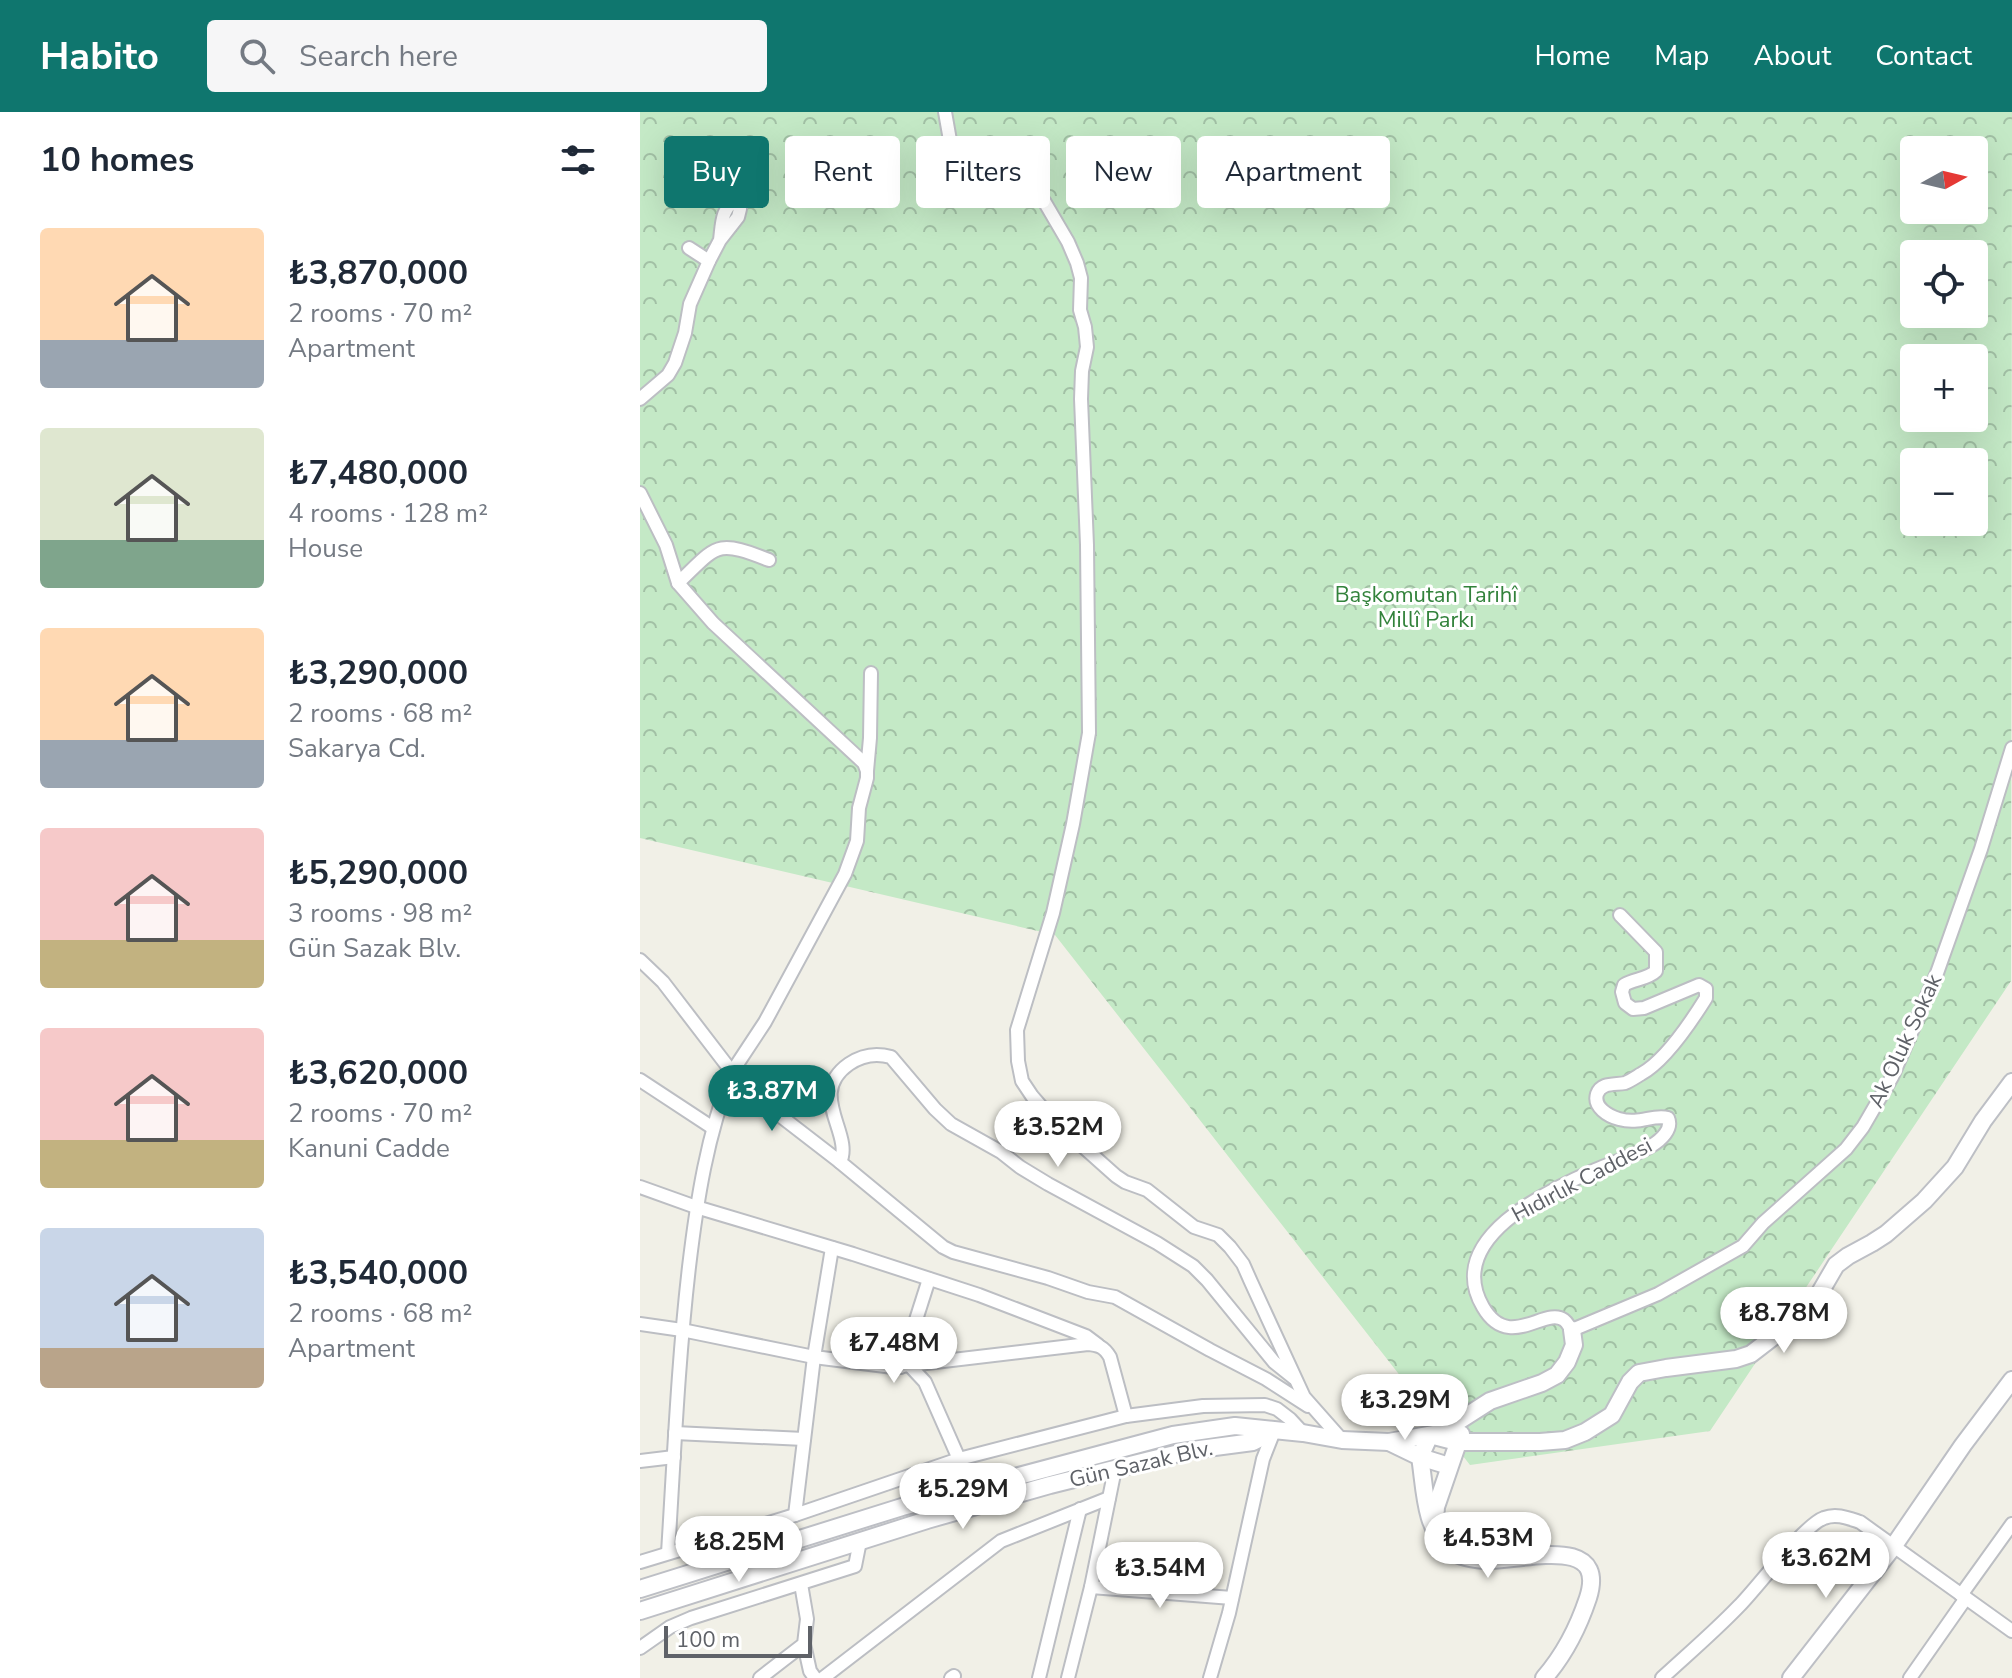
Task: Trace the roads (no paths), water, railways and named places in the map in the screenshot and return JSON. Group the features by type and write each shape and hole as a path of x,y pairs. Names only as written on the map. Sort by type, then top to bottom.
{"main road":[{"path":"1430,1435 1457,1442 1565,1440 1612,1415 1630,1382 1639,1373 1736,1359 1751,1354 1811,1308 1836,1265 1886,1234 1924,1201 1955,1167 2012,1082"},
{"path":"1389,1442 1440,1433 1490,1401 1557,1375 1574,1345 1572,1330"},
{"path":"1791,1678 1893,1547 2012,1380"},
{"path":"1435,1528 1436,1507 1470,1413"},
{"name":"Gün Sazak Blv.","path":"640,1589 902,1507 1173,1435 1235,1426 1342,1440 1389,1442"},
{"name":"Gün Sazak Blv.","path":"640,1611 968,1508 1192,1450 1253,1442 1274,1431"},
{"path":"1430,1435 1420,1457 1428,1511 1441,1540 1451,1551 1484,1560 1551,1555 1571,1557 1584,1561 1591,1573 1591,1588 1574,1636 1544,1678"},
{"path":"1389,1442 1420,1457 1449,1466"}],"street":[{"path":"945,112 951,146 963,163 1031,190 1044,201 1056,219 1081,278 1080,310 1087,347 1081,399 1087,545 1089,733 1053,913 1017,1030 1022,1081 1051,1118 1116,1176 1147,1190 1194,1227 1218,1235 1230,1247 1243,1264 1304,1397 1342,1440"},
{"path":"640,399 668,375 675,363 690,304 720,240"},
{"path":"689,248 709,261"},
{"path":"640,493 666,545 678,583 713,623 864,763 867,771"},
{"path":"678,583 712,551 727,547 769,560"},
{"path":"668,1553 682,1330 702,1169 721,1099 732,1072 765,1022 845,874 857,841 870,738 871,673"},
{"name":"Ak Oluk Sokak","path":"1572,1330 1658,1294 1743,1246 1763,1223 1846,1149 1863,1127 1892,1077 1937,973 1981,849 2012,748"},
{"name":"Hıdırlık Caddesi","path":"1572,1330 1557,1317 1524,1327 1507,1327 1497,1322 1479,1301 1474,1269 1479,1250 1508,1218 1592,1172 1652,1146 1669,1130 1671,1123 1668,1118 1660,1116 1634,1122 1618,1119 1602,1111 1597,1095 1605,1085 1625,1083 1654,1066 1700,1007 1706,998 1706,989 1699,985 1644,1008 1633,1009 1625,1003 1624,985 1634,979 1651,976 1656,971 1656,952 1620,915"},
{"path":"640,960 663,982 732,1072 783,1118 943,1247 1088,1292 1115,1297 1266,1379 1316,1411"},
{"path":"840,1162 843,1149 830,1095 833,1084 844,1068 855,1060 882,1054 891,1057 951,1124 1001,1152 1048,1184 1193,1266 1274,1362 1294,1378"},
{"path":"640,1080 713,1128"},
{"path":"640,1187 979,1295 1086,1336 1105,1348 1110,1357 1126,1416"},
{"path":"795,1515 814,1357 832,1248"},
{"path":"906,1367 929,1279"},
{"path":"640,1324 814,1357 906,1367 1098,1345"},
{"path":"906,1367 925,1382 959,1459"},
{"path":"640,1562 795,1515 959,1459 1126,1416 1203,1406 1265,1405 1277,1409 1303,1433"},
{"path":"1210,1678 1232,1598 1263,1459 1274,1431"},
{"path":"675,1433 804,1439"},
{"path":"640,1461 674,1457"},
{"path":"1068,1678 1091,1587 1115,1469"},
{"path":"823,1678 1001,1541 1109,1498"},
{"path":"1039,1678 1080,1509"},
{"path":"1662,1678 1738,1607 1815,1522 1826,1517 1841,1516 1860,1522 2012,1631"},
{"path":"1910,1678 2012,1524"},
{"path":"640,1648 670,1627 691,1618 855,1566 860,1541"},
{"path":"801,1584 807,1619 804,1644 810,1671 815,1678"},
{"path":"1091,1587 1232,1598"},
{"path":"1555,1678 1574,1636"},
{"path":"760,1678 804,1644"}],"park label":[{"name":"Başkomutan Tarihî Millî Parkı","path":"1426,608"}]}
